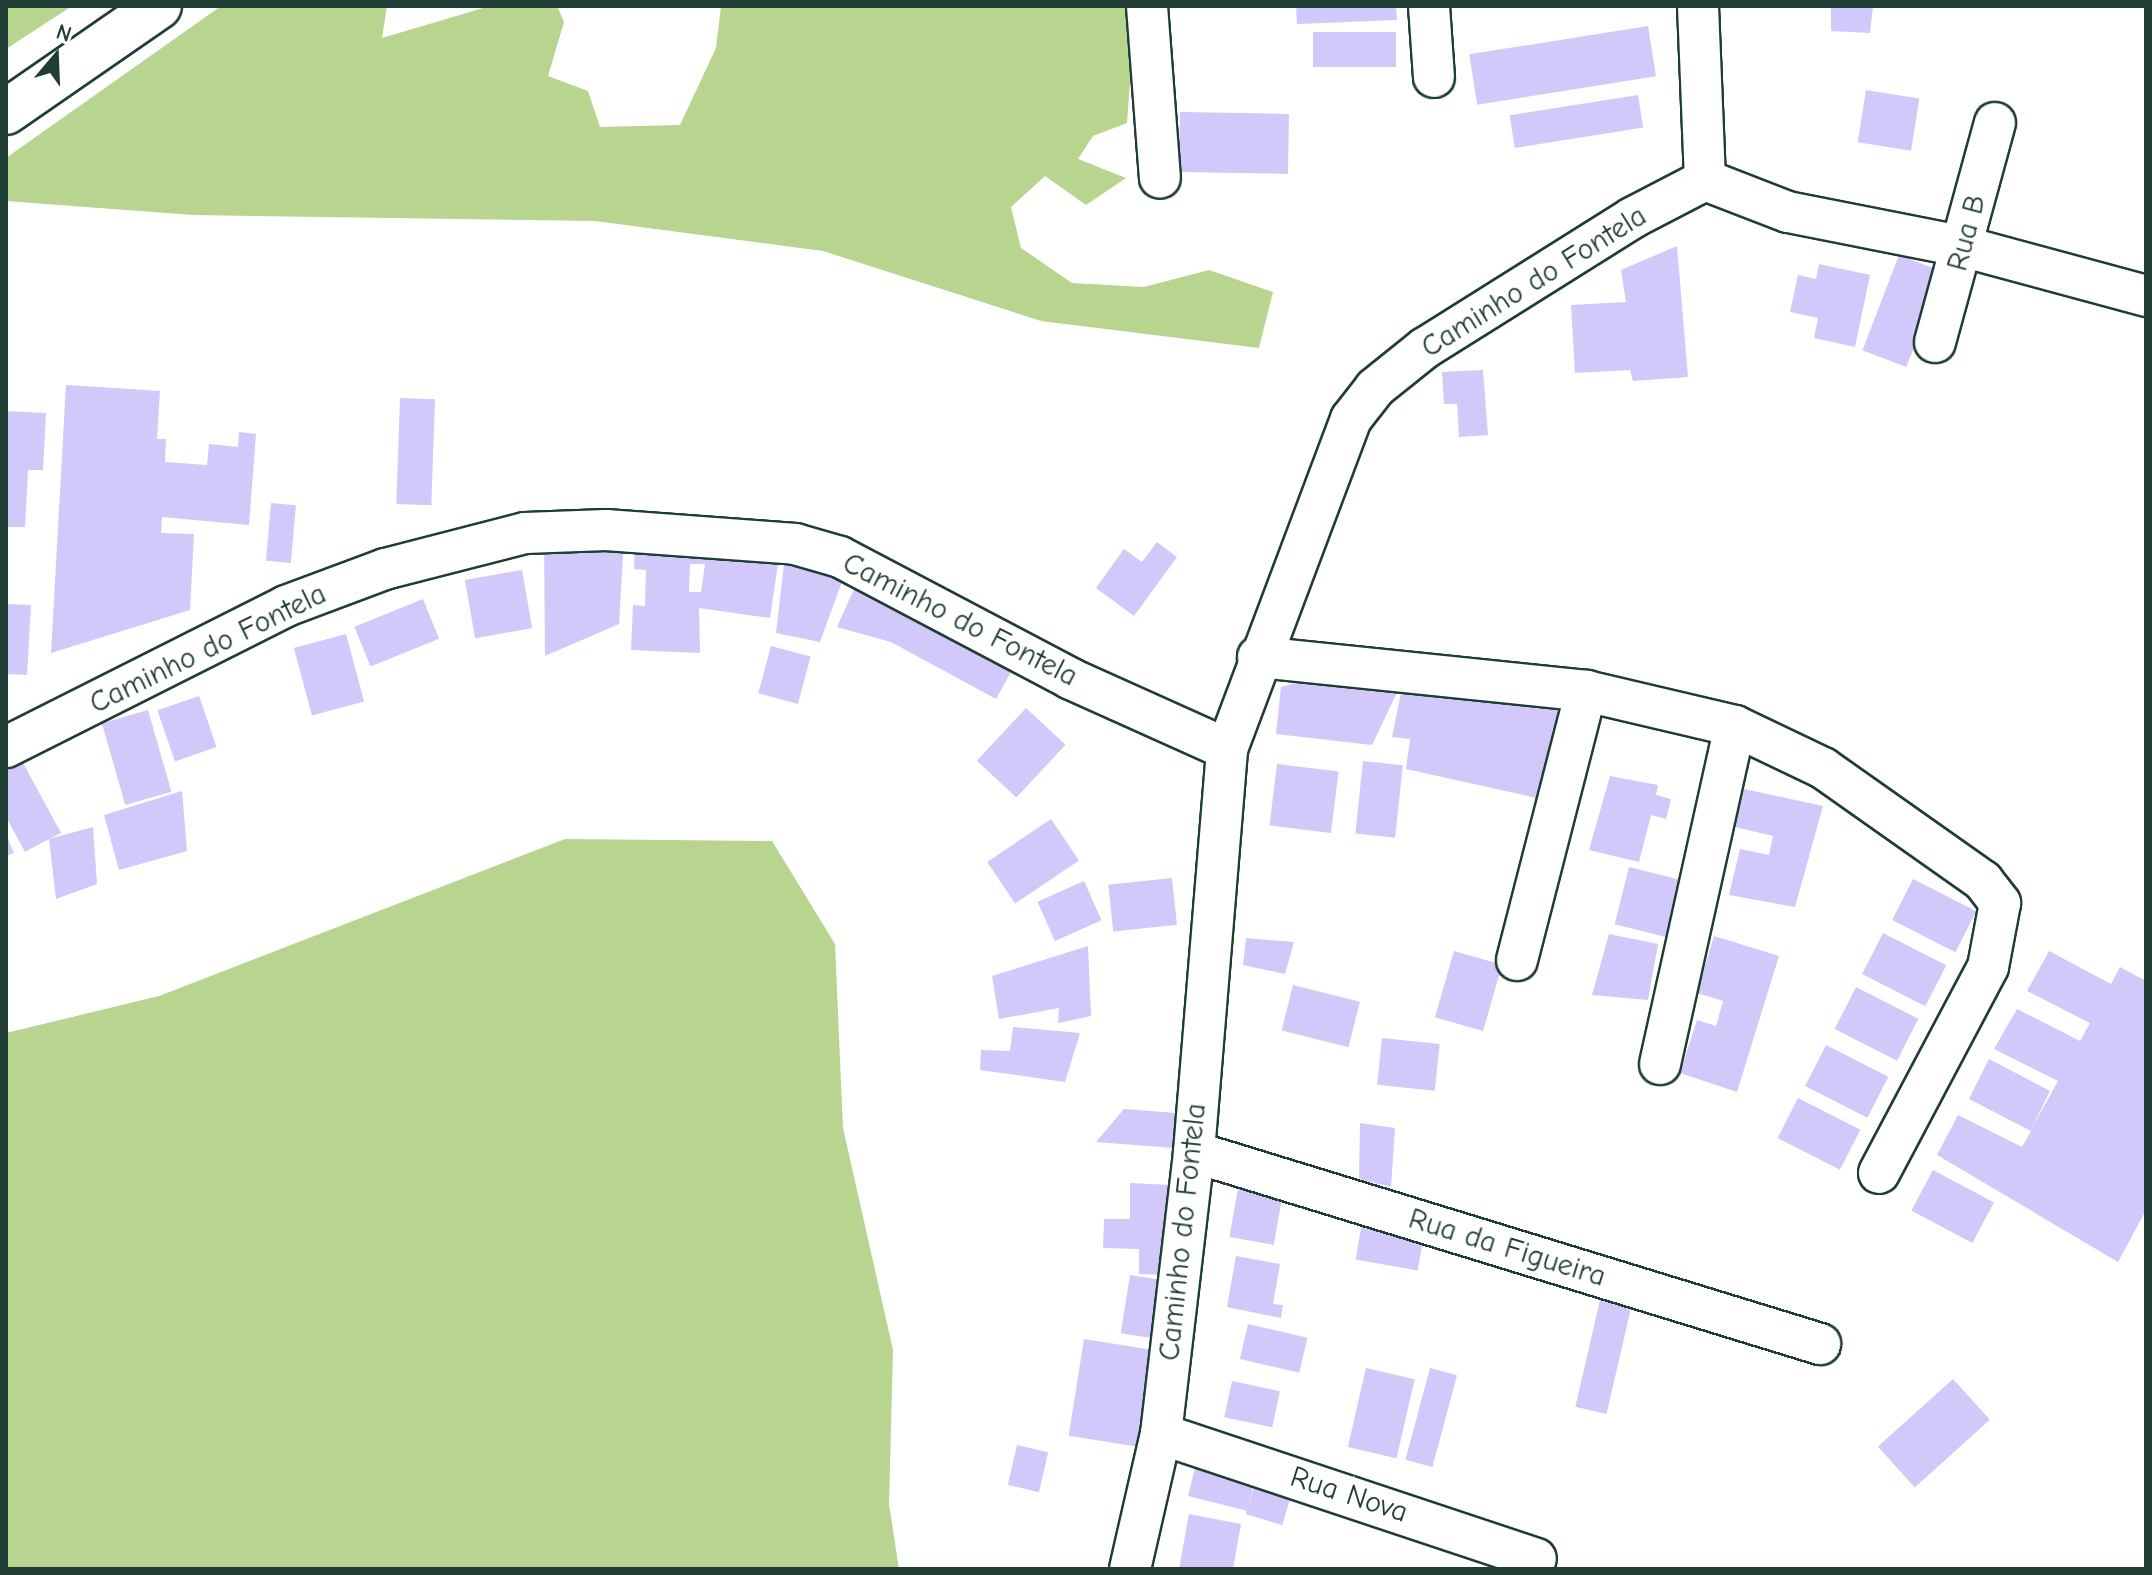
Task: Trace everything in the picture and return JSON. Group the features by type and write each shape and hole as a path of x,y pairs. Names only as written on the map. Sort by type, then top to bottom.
{"street":[{"path":"6,112 159,6"},
{"path":"1147,6 1160,178"},
{"path":"1429,6 1434,77"},
{"path":"1698,6 1705,180 1788,212 1965,247 2146,296"},
{"name":"Rua B","path":"1935,342 1965,247 1995,123"},
{"name":"Caminho do Fontela","path":"1130,1569 1161,1434 1194,1152 1227,749 1258,657 1351,419 1375,388 1425,348 1632,218 1705,180"},
{"name":"Caminho do Fontela","path":"6,747 286,606 385,569 525,533 606,530 795,544 840,557 1071,679 1227,749"},
{"path":"1258,657 1586,691 1735,726 1823,768 1983,881 2000,903 1988,967 1879,1173"},
{"path":"1517,960 1586,691"},
{"path":"1660,1064 1735,726"},
{"name":"Rua da Figueira","path":"1194,1152 1820,1344"},
{"name":"Rua Nova","path":"1161,1434 1536,1559"}],"green space":[{"path":"6,6 72,6 6,49"},
{"path":"221,6 387,6 382,38 490,6 557,6 564,22 548,76 588,91 600,127 680,125 716,48 721,6 1125,6 1134,28 1127,123 1093,136 1078,159 1126,178 1086,205 1045,176 1011,207 1021,248 1072,283 1144,287 1209,270 1273,292 1259,348 1041,321 823,251 595,221 193,215 6,201 6,158"},
{"path":"565,839 772,841 835,944 843,1128 893,1350 889,1504 899,1569 6,1569 6,1033 159,996"}],"building":[{"path":"1296,6 1396,6 1397,20 1297,24"},
{"path":"1831,6 1873,6 1870,33 1831,31"},
{"path":"1648,26 1656,76 1477,105 1469,54"},
{"path":"1313,32 1396,32 1396,67 1313,67"},
{"path":"1866,90 1919,98 1911,151 1858,142"},
{"path":"1638,95 1643,128 1515,148 1510,115"},
{"path":"1180,112 1289,114 1288,174 1179,172"},
{"path":"1677,246 1688,377 1633,381 1630,370 1575,373 1571,305 1626,302 1621,270"},
{"path":"1899,255 1943,272 1906,367 1862,350"},
{"path":"1819,264 1870,275 1855,347 1814,338 1818,318 1790,312 1798,275 1816,279"},
{"path":"1483,370 1488,435 1459,437 1457,404 1444,404 1442,372"},
{"path":"66,385 160,391 157,439 166,439 165,462 207,465 209,444 238,447 239,432 256,434 249,525 162,517 161,533 194,534 190,610 51,653"},
{"path":"400,398 435,399 431,505 396,504"},
{"path":"6,411 46,413 43,470 28,470 25,527 6,527"},
{"path":"271,503 296,505 291,563 266,561"},
{"path":"544,537 624,540 619,624 545,656"},
{"path":"635,540 779,557 770,618 699,608 700,653 631,650 633,605 645,606 646,570 634,569","holes":["690,564 705,564 701,592 689,592"]},
{"path":"1157,542 1177,557 1134,616 1096,588 1124,549 1142,562"},
{"path":"785,555 848,565 820,642 776,633"},
{"path":"522,570 532,628 475,638 465,580"},
{"path":"857,582 1021,654 996,699 891,642 837,627"},
{"path":"423,599 439,639 370,667 354,627"},
{"path":"6,604 31,605 27,675 6,674"},
{"path":"346,634 364,702 312,716 294,648"},
{"path":"771,646 811,657 798,704 758,693"},
{"path":"1324,675 1404,678 1372,745 1276,734 1281,687"},
{"path":"1404,678 1565,708 1546,800 1406,769 1410,739 1392,737"},
{"path":"199,696 217,747 175,761 157,710"},
{"path":"1026,708 1065,745 1016,797 977,761"},
{"path":"148,710 171,792 125,805 102,723"},
{"path":"22,761 61,833 25,852 6,817 6,770"},
{"path":"1363,761 1403,765 1395,838 1355,834"},
{"path":"1277,764 1339,772 1331,833 1269,826"},
{"path":"1610,776 1658,785 1656,795 1671,799 1666,819 1651,815 1639,862 1589,850"},
{"path":"1744,789 1823,806 1795,907 1729,895 1740,849 1769,855 1773,836 1735,827"},
{"path":"182,791 187,851 119,870 104,815"},
{"path":"1051,819 1079,860 1015,904 987,862"},
{"path":"93,827 97,884 56,899 49,839"},
{"path":"6,834 14,853 6,856"},
{"path":"1629,867 1686,881 1672,939 1615,924"},
{"path":"1172,878 1177,925 1113,931 1108,885"},
{"path":"1913,879 1976,911 1955,952 1892,920"},
{"path":"1084,881 1101,920 1055,941 1037,902"},
{"path":"1883,933 1946,965 1925,1006 1862,974"},
{"path":"1609,934 1658,944 1648,1000 1592,995"},
{"path":"1714,936 1779,956 1737,1092 1680,1073 1697,1020 1716,1026 1723,1001 1697,993"},
{"path":"1246,938 1294,942 1285,974 1243,965"},
{"path":"1088,946 1091,1016 1058,1023 1059,1008 999,1019 992,976"},
{"path":"1454,951 1502,965 1483,1031 1435,1017"},
{"path":"2049,951 2111,984 2120,967 2146,981 2146,1210 2118,1262 1937,1155 1958,1115 2022,1147 2031,1131 1969,1099 1989,1059 2050,1091 2032,1128 2058,1081 1994,1049 2017,1009 2080,1041 2090,1023 2027,991"},
{"path":"1293,985 1360,1002 1349,1047 1282,1031"},
{"path":"1856,987 1918,1019 1897,1061 1835,1029"},
{"path":"1013,1027 1080,1033 1065,1082 980,1070 981,1050 1010,1051"},
{"path":"1382,1038 1440,1044 1435,1091 1377,1085"},
{"path":"1826,1045 1888,1077 1867,1118 1805,1086"},
{"path":"1798,1098 1860,1130 1840,1170 1778,1138"},
{"path":"1124,1109 1176,1113 1174,1148 1096,1142"},
{"path":"1360,1123 1395,1128 1391,1187 1359,1179"},
{"path":"1933,1170 1994,1202 1972,1243 1911,1211"},
{"path":"1240,1177 1284,1185 1274,1245 1229,1237"},
{"path":"1130,1183 1172,1185 1170,1275 1139,1274 1139,1249 1103,1248 1104,1219 1130,1219"},
{"path":"1362,1223 1424,1234 1418,1270 1356,1259"},
{"path":"1236,1256 1280,1264 1273,1304 1283,1305 1281,1318 1227,1307"},
{"path":"1130,1275 1169,1281 1159,1339 1121,1333"},
{"path":"1603,1287 1634,1294 1607,1414 1575,1407"},
{"path":"1248,1324 1307,1338 1299,1373 1240,1359"},
{"path":"1084,1339 1158,1351 1143,1448 1069,1436"},
{"path":"1366,1368 1415,1379 1396,1458 1348,1447"},
{"path":"1430,1368 1457,1375 1432,1467 1405,1460"},
{"path":"1953,1379 1990,1420 1915,1487 1878,1447"},
{"path":"1232,1381 1280,1391 1272,1427 1224,1417"},
{"path":"1017,1445 1048,1452 1039,1492 1008,1485"},
{"path":"1197,1460 1256,1475 1247,1511 1188,1496"},
{"path":"1259,1471 1295,1482 1282,1525 1246,1514"},
{"path":"1189,1514 1241,1524 1233,1569 1179,1569"}]}
